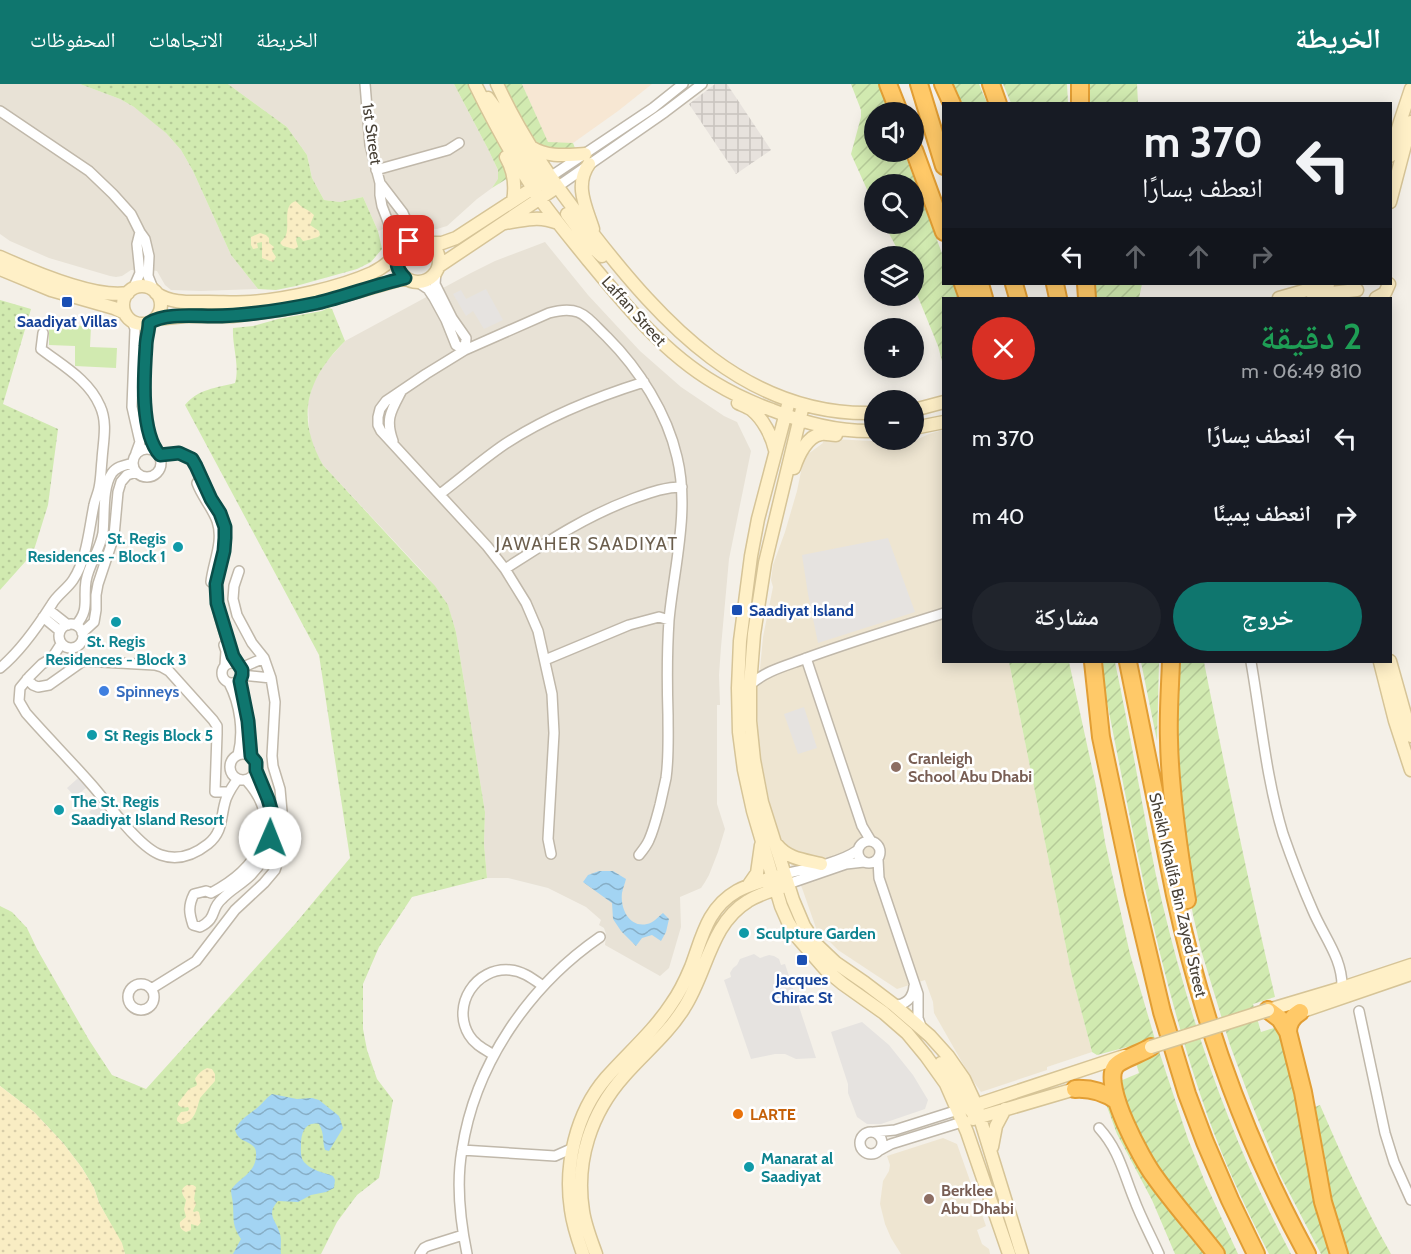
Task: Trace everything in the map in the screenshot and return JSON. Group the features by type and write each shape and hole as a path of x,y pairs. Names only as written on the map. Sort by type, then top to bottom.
{"highway":[{"path":"888,84 895,102"},
{"path":"919,84 942,159"},
{"path":"943,84 951,102"},
{"path":"991,84 997,102"},
{"path":"1080,84 1080,102"},
{"path":"918,162 942,226"},
{"path":"1082,663 1101,737 1144,938 1172,1044 1205,1142 1256,1254"},
{"path":"1093,663 1101,737"},
{"name":"Sheikh Khalifa Bin Zayed Street","path":"1128,663 1183,929 1201,996 1222,1062 1248,1130 1284,1211 1307,1254"},
{"path":"1134,689 1135,663"},
{"path":"1171,663 1169,742 1180,852 1194,930 1218,1017 1222,1062"},
{"path":"1268,1010 1280,1019 1288,1032 1303,1092 1323,1202 1339,1254"},
{"path":"1288,1032 1292,1018 1300,1012"},
{"path":"1151,1047 1114,1067 1111,1077 1113,1090 1132,1136 1154,1176 1216,1254"},
{"path":"1075,1089 1101,1092 1117,1101"}],"street":[{"name":"1st Street","path":"365,84 370,145 380,183 382,206 398,252"},
{"name":"Laffan Street","path":"497,84 530,146 559,224 620,298 668,349 703,376 748,400 801,413 824,426 864,430"},
{"path":"596,239 581,188 587,159 683,84"},
{"path":"398,252 397,267 405,278 411,282 426,281 437,269 501,224 545,187 665,112 702,84"},
{"path":"475,85 501,114 545,187 591,246 621,269"},
{"name":"Laffan Street","path":"475,85 500,132 545,187 596,239 654,307 699,349 787,409"},
{"path":"1392,149 1411,89"},
{"path":"483,100 513,173 515,186 513,201"},
{"path":"0,111 90,171 131,214 145,239 149,255 148,276 161,303 152,321 146,344 144,405 147,427 159,456 158,473 150,477 140,475 135,463 140,442 132,407 135,329 123,304 140,273 137,244 140,232"},
{"path":"1392,194 1411,122"},
{"path":"376,170 448,150 459,143"},
{"path":"530,146 548,155 587,159"},
{"name":"1st Street","path":"380,183 403,213 415,240"},
{"path":"316,297 386,265 404,245 415,240 442,243 456,238 513,201 545,187"},
{"path":"388,220 403,213"},
{"path":"501,224 538,218 559,224"},
{"path":"430,243 438,253 435,284 466,338 465,351"},
{"path":"0,257 40,274 87,289 112,294 146,287 165,299 189,302 284,303"},
{"path":"0,269 44,288 114,308 138,324 185,316 232,316 405,278"},
{"path":"419,283 428,289 446,320 456,345 465,351"},
{"path":"1282,297 1324,285"},
{"path":"1379,297 1385,293 1389,285"},
{"path":"1317,297 1331,293 1361,293"},
{"path":"552,854 548,839 554,733 552,694 538,631 526,603 505,569 487,546 395,447 389,432 388,418 402,390 426,374 465,351 549,313 570,309 578,311 616,346 644,381 665,423 677,457 682,487 669,620 668,746 665,779 658,813 649,840 639,855"},
{"path":"0,668 24,644 51,605 73,580 81,562 94,502 99,491 104,439 101,408 88,387 75,374 41,349 43,333"},
{"path":"703,376 719,380 770,405 787,409 761,501 754,537 740,641 737,711 747,787 780,882 784,913 793,930 816,960 843,984 920,1041 953,1079 992,1154 1022,1254"},
{"path":"440,494 506,444 560,413 644,381"},
{"path":"723,388 731,399 754,413 770,435 775,450"},
{"path":"924,407 942,403"},
{"name":"Laffan Street","path":"801,413 818,409 864,413"},
{"path":"748,886 758,869 767,840 750,721 751,661 761,579 801,413 847,423 864,424"},
{"path":"924,426 942,422"},
{"path":"784,487 800,452 814,436 843,435 856,430"},
{"path":"46,613 72,629 80,643 75,648 68,648 59,638 72,629 82,618 86,608 86,580 99,549 108,482 113,472 119,467 135,463 143,449 147,448 159,456 169,459 178,458 185,462 191,467 203,497 218,523 220,537 210,591 212,609 226,651 222,677 229,683 235,696 241,725 241,744 238,755"},
{"path":"159,456 179,453 192,459 225,527 224,551 216,584 217,603 240,672 251,756"},
{"path":"505,569 589,517 651,492 667,487 682,487"},
{"path":"151,989 196,962 235,910 275,870 282,849 283,823 280,789 272,756 275,702 271,678 264,658 252,643 237,615 233,599 239,571"},
{"path":"750,685 771,671 942,614"},
{"path":"545,660 629,625 659,617 669,620"},
{"path":"62,644 52,658 42,664 20,688 19,701 26,713 146,847 160,855 172,858 184,857 199,850 209,843 219,831 229,792 242,780 253,776 256,770"},
{"path":"229,683 236,683 240,672 264,658"},
{"path":"806,658 862,826 871,841 879,847 879,878 919,998 918,1018 922,1029"},
{"path":"27,679 38,687 49,685 83,661 149,664 162,667 169,671 217,726 215,792 229,792"},
{"path":"751,661 760,668 771,671"},
{"path":"225,664 233,663 240,672 271,678"},
{"path":"1251,663 1267,768 1277,812 1310,905 1338,961 1342,975 1342,988"},
{"path":"1380,663 1395,721 1411,770"},
{"path":"1391,663 1411,736"},
{"path":"238,755 251,756 256,762 256,770 271,809 273,819 270,838 261,861 252,874 217,904 213,917 208,923 200,927 193,925 189,915 190,903 194,894 206,891 211,893 220,889 242,872 254,859 264,840 266,820 257,792 231,773 230,769 232,760 238,755"},
{"path":"747,787 756,805 780,882 816,944 836,963 894,1005 922,1029 948,1056 969,1087 969,1112 1009,1254"},
{"path":"862,826 858,855 879,878"},
{"path":"767,840 790,856 821,864"},
{"path":"596,1254 586,1224 581,1189 582,1162 591,1131 601,1108 623,1077 671,1027 688,1002 696,989 712,945 724,923 752,898 780,882 821,864 847,857 865,842 871,841"},
{"path":"583,1254 569,1198 573,1148 580,1124 594,1095 606,1078 666,1012 680,991 703,931 714,911 730,895 748,886 780,882 850,863 872,863 878,860"},
{"path":"211,893 217,904"},
{"path":"467,1254 460,1207 462,1150 475,1101 494,1055 525,1008 543,986 570,959 600,937"},
{"path":"1075,1089 1005,1109 969,1112 895,1130 869,1132 860,1139 861,1148 869,1155 876,1154 891,1144 969,1112 1004,1095 1411,965"},
{"path":"494,1055 479,1047 467,1030 463,1009 470,989 484,975 503,970 522,973 543,986"},
{"path":"1300,1012 1411,974"},
{"path":"894,1005 908,1000 913,993 914,986"},
{"path":"1359,1011 1385,1134 1394,1162 1411,1200"},
{"path":"969,1087 988,1094 1004,1095"},
{"path":"992,1154 993,1133 1005,1109"},
{"path":"1099,1128 1117,1153 1134,1199 1160,1254"},
{"path":"874,1132 881,1138 880,1150"},
{"path":"462,1150 555,1156 573,1148"},
{"path":"555,1156 570,1172"},
{"path":"420,1254 428,1246 463,1235"}],"shaded area":[{"path":"0,84 80,84 120,99 151,119 181,150 193,171 231,255 258,289 171,290 165,285 157,271 131,270 122,276 110,276 49,258 10,241 0,234"},
{"path":"228,84 454,84 498,170 498,180 492,188 447,226 437,229 418,227 413,221 406,221 378,231 363,197 340,202 324,200 312,178 307,155 287,127"},
{"path":"522,84 652,84 573,143 548,143"},
{"path":"715,84 727,84 771,150 736,174 689,104"},
{"name":"JAWAHER SAADIYAT","path":"545,242 588,295 640,351 681,387 724,416 737,422 751,451 729,559 719,675 717,804 725,829 705,882 701,888 680,897 681,927 669,968 660,976 605,945 606,934 604,928 599,925 601,920 586,907 548,888 508,878 487,878 484,844 485,812 456,632 448,606 424,573 323,465 310,437 308,403 313,384 326,362 345,341 495,261"},
{"path":"486,289 503,320 484,329 473,311 466,316 453,294 461,290 466,299"},
{"name":"Cranleigh School Abu Dhabi","path":"942,430 942,663 1009,663 1071,972 1092,1052 981,1092 934,1013 933,1002 925,980 897,989 838,950 816,928 802,888 783,848 770,804 759,749 756,686 762,677 760,669 763,637 773,587 771,580 773,565 797,491 804,457 823,443 820,436 864,441 864,450 924,450 924,436"},
{"path":"888,538 915,612 818,643 802,555"},
{"path":"804,707 817,748 798,754 784,714"},
{"path":"86,771 114,803 96,819 89,812 99,802 86,788 75,797 67,788"},
{"path":"754,954 760,958 774,956 779,959 781,965 785,964 816,1058 796,1059 785,1054 775,1054 751,1059 724,980 731,977 730,973 740,959"},
{"path":"862,1022 889,1045 913,1075 928,1100 925,1109 881,1124 867,1124 857,1117 831,1032"},
{"name":"Berklee Abu Dhabi","path":"943,1138 957,1144 986,1226 977,1230 982,1244 989,1249 990,1254 901,1254 885,1224 880,1204 883,1181 890,1165 887,1156"}],"green space":[{"path":"80,84 228,84 287,127 307,155 312,178 324,200 340,202 363,197 378,231 382,249 371,262 357,269 296,286 276,290 258,289 231,255 193,171 181,150 166,133 134,107 120,99"},
{"path":"454,84 468,84 516,173 492,188 498,179 498,170"},
{"path":"501,84 522,84 548,142 573,143 575,148 561,157 542,157"},
{"path":"851,84 878,84 885,102 864,102 864,162 908,162 912,174 864,174 864,183 851,154 861,110"},
{"path":"950,84 979,84 987,102 959,102"},
{"path":"1003,84 1067,84 1068,102 1011,102"},
{"path":"1084,84 1137,84 1138,102 1085,102"},
{"path":"924,205 942,253 942,285 954,285 960,297 942,297 942,361 922,306 924,306 924,246 896,246 889,234 924,234"},
{"path":"1089,285 1142,285 1139,297 1089,297"},
{"path":"0,300 31,309 3,404 58,429 48,505 33,553 0,590"},
{"path":"328,308 332,309 345,341 332,355 314,384 309,399 309,430 323,465 435,586 448,605 456,632 485,812 484,844 487,878 412,897 379,947 363,984 363,1029 367,1050 377,1079 393,1100 379,1178 357,1195 337,1222 321,1254 125,1254 82,1168 63,1143 34,1112 0,1086 0,906 12,912 27,928 89,1040 112,1075 146,1089 295,924 350,858 319,655 185,405 202,392 235,383 237,370 233,328 253,326"},
{"path":"49,325 91,326 90,347 117,348 116,368 75,366 75,346 49,345"},
{"path":"1009,663 1069,663 1130,954 1188,1139 1238,1254 1221,1254 1153,1159 1130,1111 1120,1081 1139,1073 1131,1046 1097,1055 1092,1052 1071,972"},
{"path":"1099,663 1115,663 1159,888 1173,948 1200,1038 1250,1169 1291,1254 1269,1254 1221,1152 1173,1005 1133,834"},
{"path":"1141,663 1159,663 1157,741"},
{"path":"1174,663 1204,663 1275,997 1253,1004 1261,1032 1277,1027 1285,1055 1314,1198 1330,1254 1321,1254 1280,1175 1230,1045 1201,950 1189,891 1172,718"},
{"path":"1106,1104 1110,1104 1206,1254 1175,1254 1152,1200 1117,1134"},
{"path":"1320,1105 1362,1199 1391,1254 1344,1254 1329,1204 1312,1108"}],"sand":[{"path":"296,201 314,215 310,225 319,231 320,235 303,241 297,237 298,247 294,249 280,243 287,231 289,206"},
{"path":"260,233 269,238 269,243 274,247 272,251 276,257 273,262 262,258 262,242 257,243 258,248 253,249 251,245 251,237"},
{"path":"207,1068 212,1069 215,1081 200,1098 192,1118 181,1124 177,1118 181,1112 189,1109 181,1107 178,1103 189,1089 196,1086 196,1077"},
{"path":"0,1086 34,1112 63,1143 82,1168 122,1243 125,1254 0,1254"},
{"path":"187,1185 196,1187 194,1199 196,1204 193,1211 199,1212 201,1222 198,1226 191,1224 191,1230 186,1232 181,1228 180,1222 186,1217 184,1209 186,1200 182,1192"}],"water":[{"path":"599,871 613,871 626,879 622,893 624,910 635,923 647,924 663,913 669,919 661,941 652,935 642,938 636,946 621,931 613,919 612,903 583,882 588,875"},
{"path":"272,1094 319,1100 339,1116 343,1128 329,1151 325,1150 319,1124 311,1124 305,1128 301,1140 304,1162 314,1169 333,1176 334,1188 311,1195 298,1202 278,1201 272,1214 281,1236 281,1254 233,1254 241,1239 234,1223 231,1190 250,1171 256,1155 254,1147 240,1138 235,1130 242,1120"}],"place":[{"name":"Saadiyat Villas","path":"67,302"},
{"name":"St. Regis Residences - Block 1","path":"178,547"},
{"name":"Saadiyat Island","path":"737,610"},
{"name":"St. Regis Residences - Block 3","path":"116,622"},
{"name":"Spinneys","path":"104,691"},
{"name":"St Regis Block 5","path":"92,735"},
{"name":"Cranleigh School Abu Dhabi","path":"896,767"},
{"name":"The St. Regis Saadiyat Island Resort","path":"59,810"},
{"name":"Sculpture Garden","path":"744,933"},
{"name":"Jacques Chirac St","path":"802,960"},
{"name":"LARTE","path":"738,1114"},
{"name":"Manarat al Saadiyat","path":"749,1167"},
{"name":"Berklee Abu Dhabi","path":"929,1199"}],"district":[{"name":"JAWAHER SAADIYAT","path":"587,544"}],"route":[{"path":"270,838 273,819 268,799 256,770 256,762 251,756 250,733 240,681 242,670 233,656 217,603 216,584 224,551 225,527 192,459 179,453 160,455 155,450 147,427 144,405 149,323 156,319 185,316 232,316 285,309 317,303 405,278 400,273 396,260 399,250 409,241"}]}
